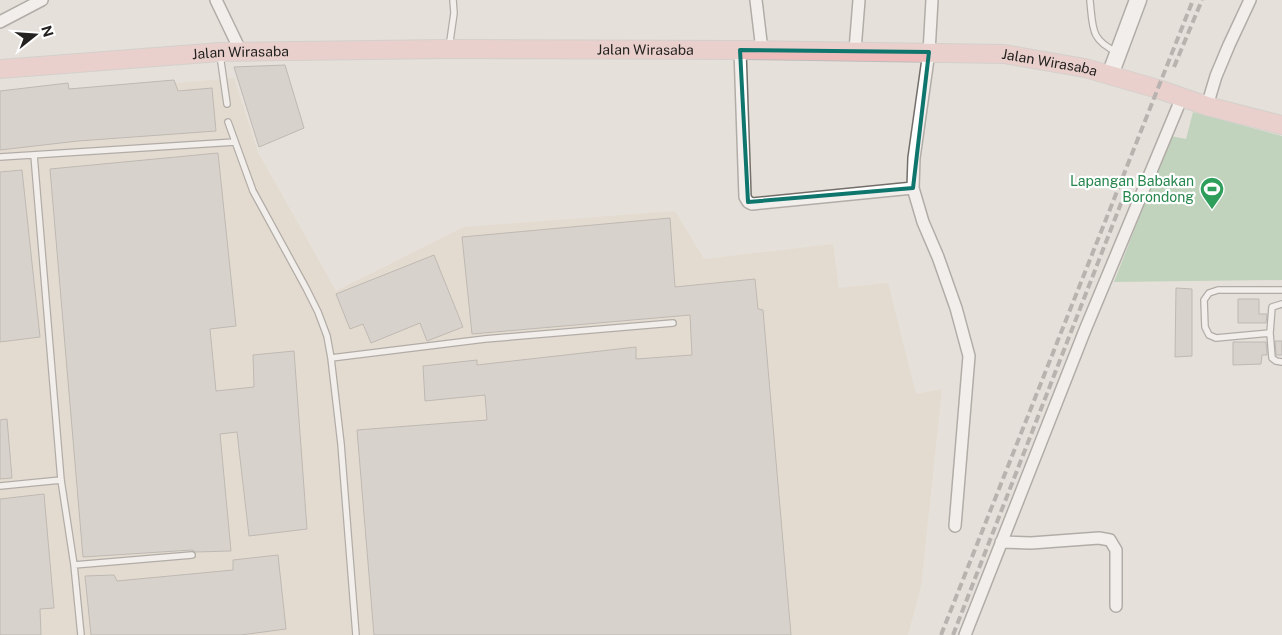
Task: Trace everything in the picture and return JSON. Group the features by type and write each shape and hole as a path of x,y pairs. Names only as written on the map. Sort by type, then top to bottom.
{"main road":[{"name":"Jalan Wirasaba","path":"0,69 220,52 855,50 1004,54 1085,68 1207,106 1282,125"}],"street":[{"path":"0,22 26,4 42,0"},
{"path":"216,0 241,52"},
{"path":"756,0 762,50"},
{"path":"855,50 859,0"},
{"path":"932,0 929,52 914,158 913,188 923,222 938,256 956,308 969,356 955,526"},
{"path":"1110,75 1138,0"},
{"path":"1207,106 1228,45 1250,0"},
{"path":"740,50 745,197 748,202 752,204 913,188"},
{"path":"965,635 1089,321 1182,97"},
{"path":"1001,542 1038,543 1099,538 1110,540 1116,550 1116,606"}],"lane":[{"path":"449,50 454,13 453,0"},
{"path":"1090,1 1094,33 1108,48 1119,53"},
{"path":"220,52 227,104"},
{"path":"228,122 253,191 318,312 327,336 341,444 356,635"},
{"path":"0,157 235,142"},
{"path":"34,155 61,480 82,635"},
{"path":"1270,333 1216,338 1209,335 1205,327 1204,300 1209,293 1218,290 1282,290"},
{"path":"1282,304 1272,308 1270,333 1272,358 1282,362"},
{"path":"331,358 485,339 673,323"},
{"path":"0,486 61,480"},
{"path":"74,565 192,555"}],"highlighted area":[{"path":"740,50 929,52 913,188 748,202"}],"shaded area":[{"path":"234,78 258,152 336,291 464,227 675,211 704,259 833,244 839,288 888,283 916,394 942,389 921,587 908,635 0,635 0,98"}],"green space":[{"name":"Lapangan Babakan Borondong","path":"1193,112 1282,136 1282,280 1114,282 1171,136 1186,139"}],"building":[{"path":"285,65 304,128 259,147 234,67"},
{"path":"174,80 178,91 212,88 216,131 78,141 0,150 0,91 68,83 69,89"},
{"path":"218,153 236,326 210,329 216,391 254,387 253,355 294,351 307,529 249,536 237,432 220,434 231,551 196,552 192,550 83,557 50,169"},
{"path":"22,170 40,337 0,342 0,172"},
{"path":"670,218 675,287 755,279 758,309 763,310 791,635 374,635 357,430 487,420 485,395 425,401 423,366 477,360 477,365 636,347 636,359 692,355 690,315 472,334 462,237"},
{"path":"434,255 463,327 427,341 420,323 371,343 363,324 350,329 336,294"},
{"path":"1176,288 1192,289 1192,356 1175,357"},
{"path":"1238,299 1259,299 1259,314 1267,314 1266,323 1238,323"},
{"path":"1275,341 1282,341 1282,355 1276,355"},
{"path":"1233,342 1266,342 1267,355 1262,355 1261,364 1233,365"},
{"path":"7,419 12,478 0,479 0,420"},
{"path":"44,494 54,608 40,609 41,635 0,635 0,499"},
{"path":"278,555 286,629 241,635 91,635 85,576 114,575 117,581 233,570 233,560"}],"railway":[{"path":"941,635 1193,0"},
{"path":"1174,67 1202,0"},
{"path":"953,635 1127,188"}],"place":[{"name":"Lapangan Babakan Borondong","path":"1212,210"}]}
